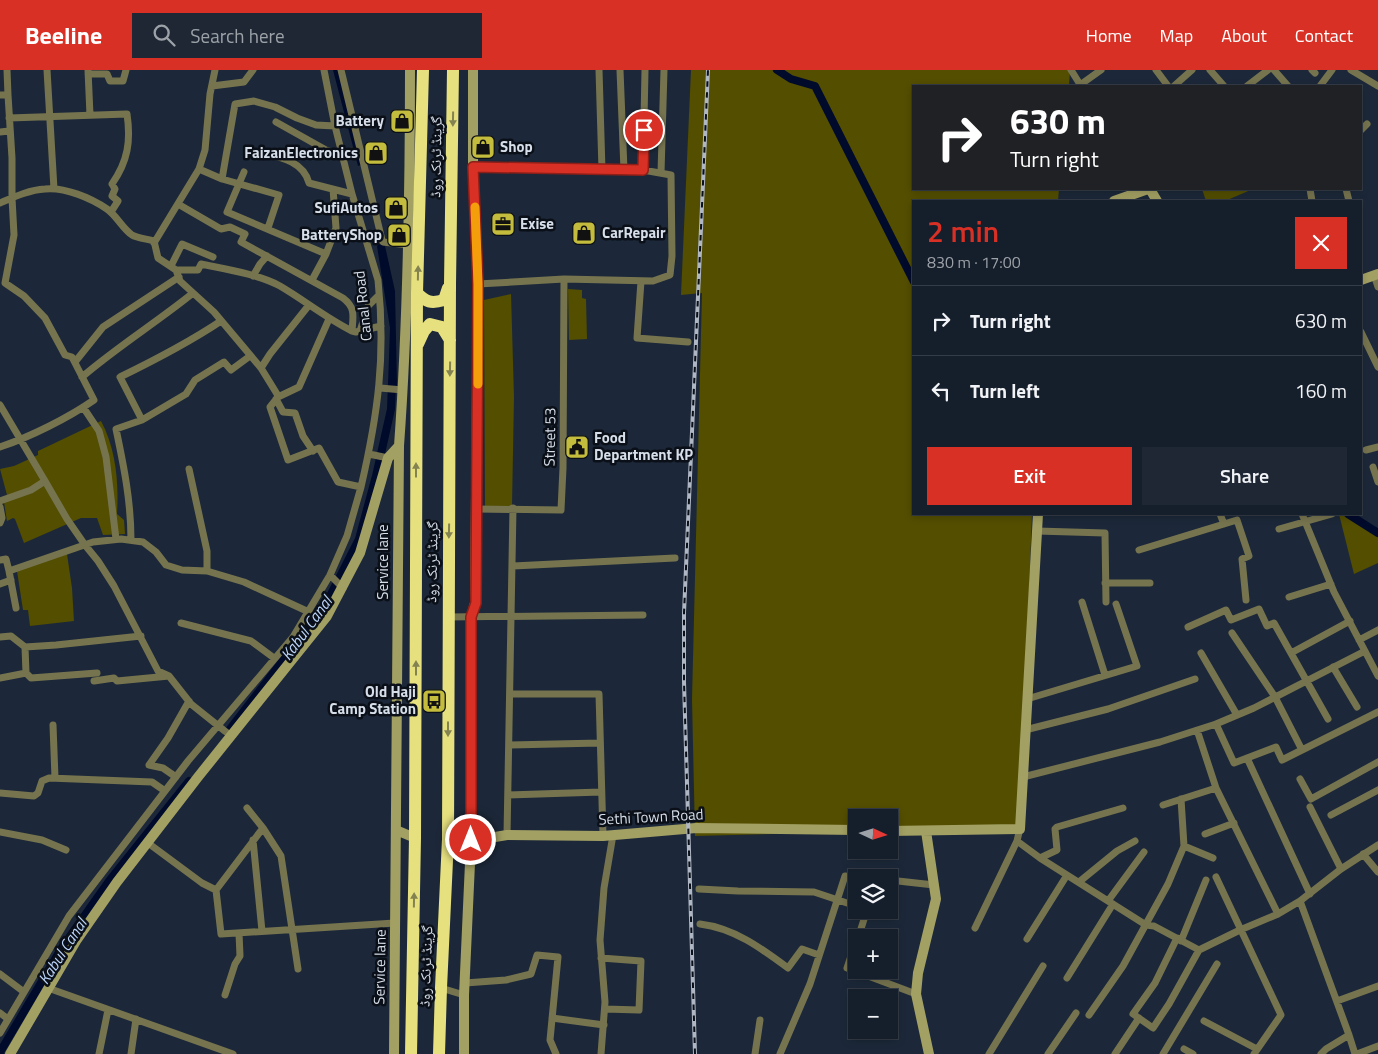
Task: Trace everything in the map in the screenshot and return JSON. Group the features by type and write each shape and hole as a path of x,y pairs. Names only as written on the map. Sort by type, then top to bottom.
{"highway":[{"name":"گرینڈ ٹرنک روڈ","path":"411,1054 415,838 417,293 423,70"},
{"name":"گرینڈ ٹرنک روڈ","path":"439,1054 448,839 450,284 453,70"},
{"path":"417,293 430,303 444,300 450,284"},
{"path":"417,346 424,331 430,324 442,327 450,340"}],"street":[{"path":"0,447 20,439 94,400 72,357 64,355 45,318 24,296 6,283 14,235 12,158 9,118 4,95 6,70"},
{"path":"47,70 54,189"},
{"path":"90,115 88,72 107,74 110,81 124,81 126,70"},
{"path":"154,243 199,169 206,150 215,70"},
{"path":"212,86 244,82 253,70"},
{"name":"Canal Road","path":"0,1033 69,916 176,777 293,637 331,576 347,536 371,455 382,388 381,326 378,280 369,242 352,194 342,156 324,70"},
{"path":"341,70 383,242"},
{"name":"Service lane","path":"394,1054 399,446 408,245 410,70"},
{"path":"464,1054 464,983 471,840 471,617 476,603 478,284 473,167 473,70"},
{"path":"599,70 602,170"},
{"path":"620,70 624,170"},
{"path":"643,170 645,70"},
{"path":"661,173 664,70"},
{"path":"1071,70 1080,85"},
{"path":"1082,85 1101,70"},
{"path":"1156,70 1167,85"},
{"path":"1175,85 1192,70"},
{"path":"1210,70 1223,85"},
{"path":"1248,85 1259,73 1268,70"},
{"path":"1274,70 1287,85"},
{"path":"1321,85 1332,70"},
{"path":"1351,70 1378,86"},
{"path":"222,179 235,104 254,101 276,107 297,118 316,124 335,126"},
{"path":"9,118 127,114 130,134 128,150 118,176 112,184 115,189 112,196 118,201 111,212"},
{"path":"276,122 326,150 342,156"},
{"path":"1362,129 1367,124"},
{"path":"0,132 9,132"},
{"path":"264,154 279,156 296,164 307,174 309,183 352,194"},
{"path":"473,167 643,170 671,175 672,256 670,275 654,281 564,279 478,284"},
{"path":"199,169 222,179 279,195 268,228"},
{"path":"244,172 227,212 326,254"},
{"path":"0,203 44,189 69,192 91,200 111,212 132,235 154,241 158,258 175,271 180,281 214,312 261,368 283,412 295,413 302,436 313,451"},
{"path":"312,280 326,254 336,228 333,189"},
{"path":"1117,200 1146,190"},
{"path":"178,204 221,229 230,227 246,234 241,242 312,280 349,303 353,313 352,331"},
{"path":"369,242 408,245"},
{"path":"175,271 182,244 213,257"},
{"path":"253,276 267,256"},
{"path":"74,362 102,327 175,271 198,270 201,264 241,272 278,285 329,319 352,331 381,326"},
{"path":"1362,276 1376,275 1378,287"},
{"name":"Street 53","path":"476,508 561,510 564,279"},
{"path":"641,281 637,338 688,342"},
{"path":"82,377 109,354 193,293"},
{"path":"360,331 368,306 379,296"},
{"path":"261,368 309,305"},
{"path":"329,319 299,386 277,398 270,407 288,460 319,448 338,482 362,487"},
{"path":"142,420 120,377 169,353 221,321"},
{"path":"1362,334 1378,367"},
{"path":"131,540 131,514 127,478 116,430 142,420 186,394 195,380 224,362 231,370 250,356"},
{"path":"382,388 401,390"},
{"path":"83,407 99,431 106,457 116,540"},
{"path":"1,408 67,519 98,560 114,586 158,671 169,676 189,701 231,736"},
{"path":"10,1054 81,933 117,882 323,619 360,553 386,457 399,446"},
{"path":"1366,450 1378,447"},
{"path":"371,455 386,457"},
{"path":"1373,467 1378,482"},
{"path":"189,469 207,551 207,571"},
{"path":"0,501 31,490 45,481"},
{"path":"0,507 2,518 0,522"},
{"path":"507,835 513,508"},
{"path":"975,928 1017,841 1020,828 1038,515"},
{"path":"1220,515 1224,524"},
{"path":"1303,515 1331,584 1378,676"},
{"path":"1279,529 1328,515"},
{"path":"1139,550 1237,520 1249,556 1242,559 1246,600"},
{"path":"1036,531 1105,533 1106,602"},
{"path":"9,571 85,544 131,540 143,542 156,552 166,565 182,570 207,571 244,582 323,619"},
{"path":"513,566 676,558"},
{"path":"0,560 6,559 16,608"},
{"path":"331,576 342,586"},
{"path":"0,584 11,580"},
{"path":"1105,583 1150,583"},
{"path":"1289,597 1331,584"},
{"path":"1082,602 1105,675"},
{"path":"1027,699 1137,666 1116,604"},
{"path":"1188,627 1226,610 1231,620 1259,609 1266,626 1274,623 1328,719"},
{"path":"448,617 643,615"},
{"path":"1290,652 1350,622"},
{"path":"181,623 251,641 274,658"},
{"path":"1360,640 1378,630"},
{"path":"1232,633 1275,697 1302,750"},
{"path":"0,637 11,636 26,647 56,646 141,636"},
{"path":"26,647 26,673 30,678 97,673"},
{"path":"1023,777 1160,742 1216,724 1275,697 1365,651"},
{"path":"1201,653 1237,715"},
{"path":"1333,667 1357,707"},
{"path":"0,678 26,673"},
{"path":"94,681 114,678 117,681 169,676"},
{"path":"1025,730 1108,709 1195,679"},
{"path":"511,694 599,694 601,792 608,835 600,940 605,1009 601,1054"},
{"path":"176,777 163,768 149,765 168,738 189,701"},
{"path":"1216,724 1234,764 1276,747 1282,760 1378,712"},
{"path":"53,724 55,778"},
{"path":"1197,730 1216,788 1278,914"},
{"path":"510,745 600,743"},
{"path":"1247,758 1310,894"},
{"path":"1300,779 1311,799 1378,762"},
{"path":"0,793 34,796 38,794 42,781 49,778 152,782 165,791"},
{"path":"1163,805 1216,788"},
{"path":"1331,815 1378,790"},
{"path":"508,795 601,792"},
{"path":"1089,1015 1123,966 1168,884 1184,846 1181,799"},
{"path":"1310,807 1341,869"},
{"path":"247,808 281,856 298,969"},
{"path":"1040,858 1057,850 1054,829 1056,827 1122,808"},
{"path":"1205,834 1234,824"},
{"path":"262,828 216,890 221,934 395,924"},
{"name":"Sethi Town Road","path":"448,839 471,840 507,835 608,835 696,828 848,830"},
{"path":"898,831 1020,828"},
{"path":"396,830 415,838"},
{"path":"926,831 936,899 918,973 916,994 929,1054"},
{"path":"0,832 42,840 66,850"},
{"path":"252,840 262,931"},
{"path":"1017,841 1040,858 1146,925 1154,926 1199,950"},
{"path":"1079,882 1118,851 1135,841"},
{"path":"148,843 202,883 216,890"},
{"path":"1206,880 1179,939 1155,983 1133,1014 1153,1028 1169,1004 1199,950 1278,914 1300,901 1341,869 1378,845"},
{"path":"1184,846 1213,858"},
{"path":"1067,978 1111,903 1144,852"},
{"path":"1364,854 1378,872"},
{"path":"1027,939 1068,875"},
{"path":"780,1054 810,984 845,876 848,876"},
{"path":"1204,1021 1256,1052 1280,1015 1216,877"},
{"path":"898,881 934,885"},
{"path":"699,889 738,892 814,892 848,903"},
{"path":"1300,901 1356,1054 1378,1046"},
{"path":"700,924 718,926 741,936 788,968 802,949 819,956"},
{"path":"225,994 240,956 239,933"},
{"path":"464,983 506,980 531,974 537,955 558,957 550,1040 556,1054"},
{"path":"601,958 641,961 639,1010 605,1009"},
{"path":"1163,1054 1217,964"},
{"path":"989,1054 1043,966"},
{"path":"0,974 24,992"},
{"path":"876,979 916,994"},
{"path":"1337,1002 1376,987 1378,996"},
{"path":"48,988 233,1054"},
{"path":"441,988 464,995"},
{"path":"100,1054 108,1010"},
{"path":"0,1013 8,1019"},
{"path":"1048,1054 1076,1013"},
{"path":"552,1018 604,1025"},
{"path":"1115,1054 1139,1018"},
{"path":"132,1054 136,1020"},
{"path":"755,1054 760,1020"},
{"path":"1321,1054 1326,1049 1349,1036"},
{"path":"1184,1049 1193,1054"}],"shaded area":[{"path":"691,70 1070,70 1069,85 912,85 912,190 1059,190 1058,200 912,200 912,515 1032,515 1020,828 898,831 898,809 848,809 848,832 695,836 692,699 702,293 681,295"},
{"path":"1202,190 1251,190 1227,200 1206,200"},
{"path":"568,289 582,290 582,298 586,299 587,339 569,340"},
{"path":"511,294 514,397 512,506 485,506 484,300"},
{"path":"101,421 113,455 117,478 117,514 124,520 125,534 103,535 97,518 81,518 24,543 15,519 7,521 4,502 7,495 0,469 14,466 38,455 38,451"},
{"path":"1339,515 1350,515 1378,533 1378,563 1354,574"},
{"path":"67,554 74,621 30,626 28,610 23,610 17,571"}],"water":[{"path":"333,70 341,70 366,163 358,166"},
{"path":"379,244 385,246 395,291 397,386 388,385 390,328 377,246"}],"waterway":[{"path":"777,70 791,79 815,86 912,278"},
{"name":"Kabul Canal","path":"227,733 325,606 359,539 391,409 392,383"},
{"path":"1350,515 1378,533"},
{"name":"Kabul Canal","path":"0,1052 61,949 109,881 189,781"}],"railway":[{"path":"695,1054 684,682 684,613 708,70"}],"slow traffic":[{"path":"475,207 478,284 478,384"}],"place":[{"name":"Battery","path":"402,121"},
{"name":"Shop","path":"483,147"},
{"name":"FaizanElectronics","path":"376,153"},
{"name":"SufiAutos","path":"396,208"},
{"name":"Exise","path":"503,224"},
{"name":"CarRepair","path":"584,233"},
{"name":"BatteryShop","path":"399,235"},
{"name":"Food Department KP","path":"577,447"},
{"name":"Old Haji Camp Station","path":"434,701"}],"route":[{"path":"471,840 471,617 476,603 478,378 478,284 473,167 643,170 644,130"}]}
